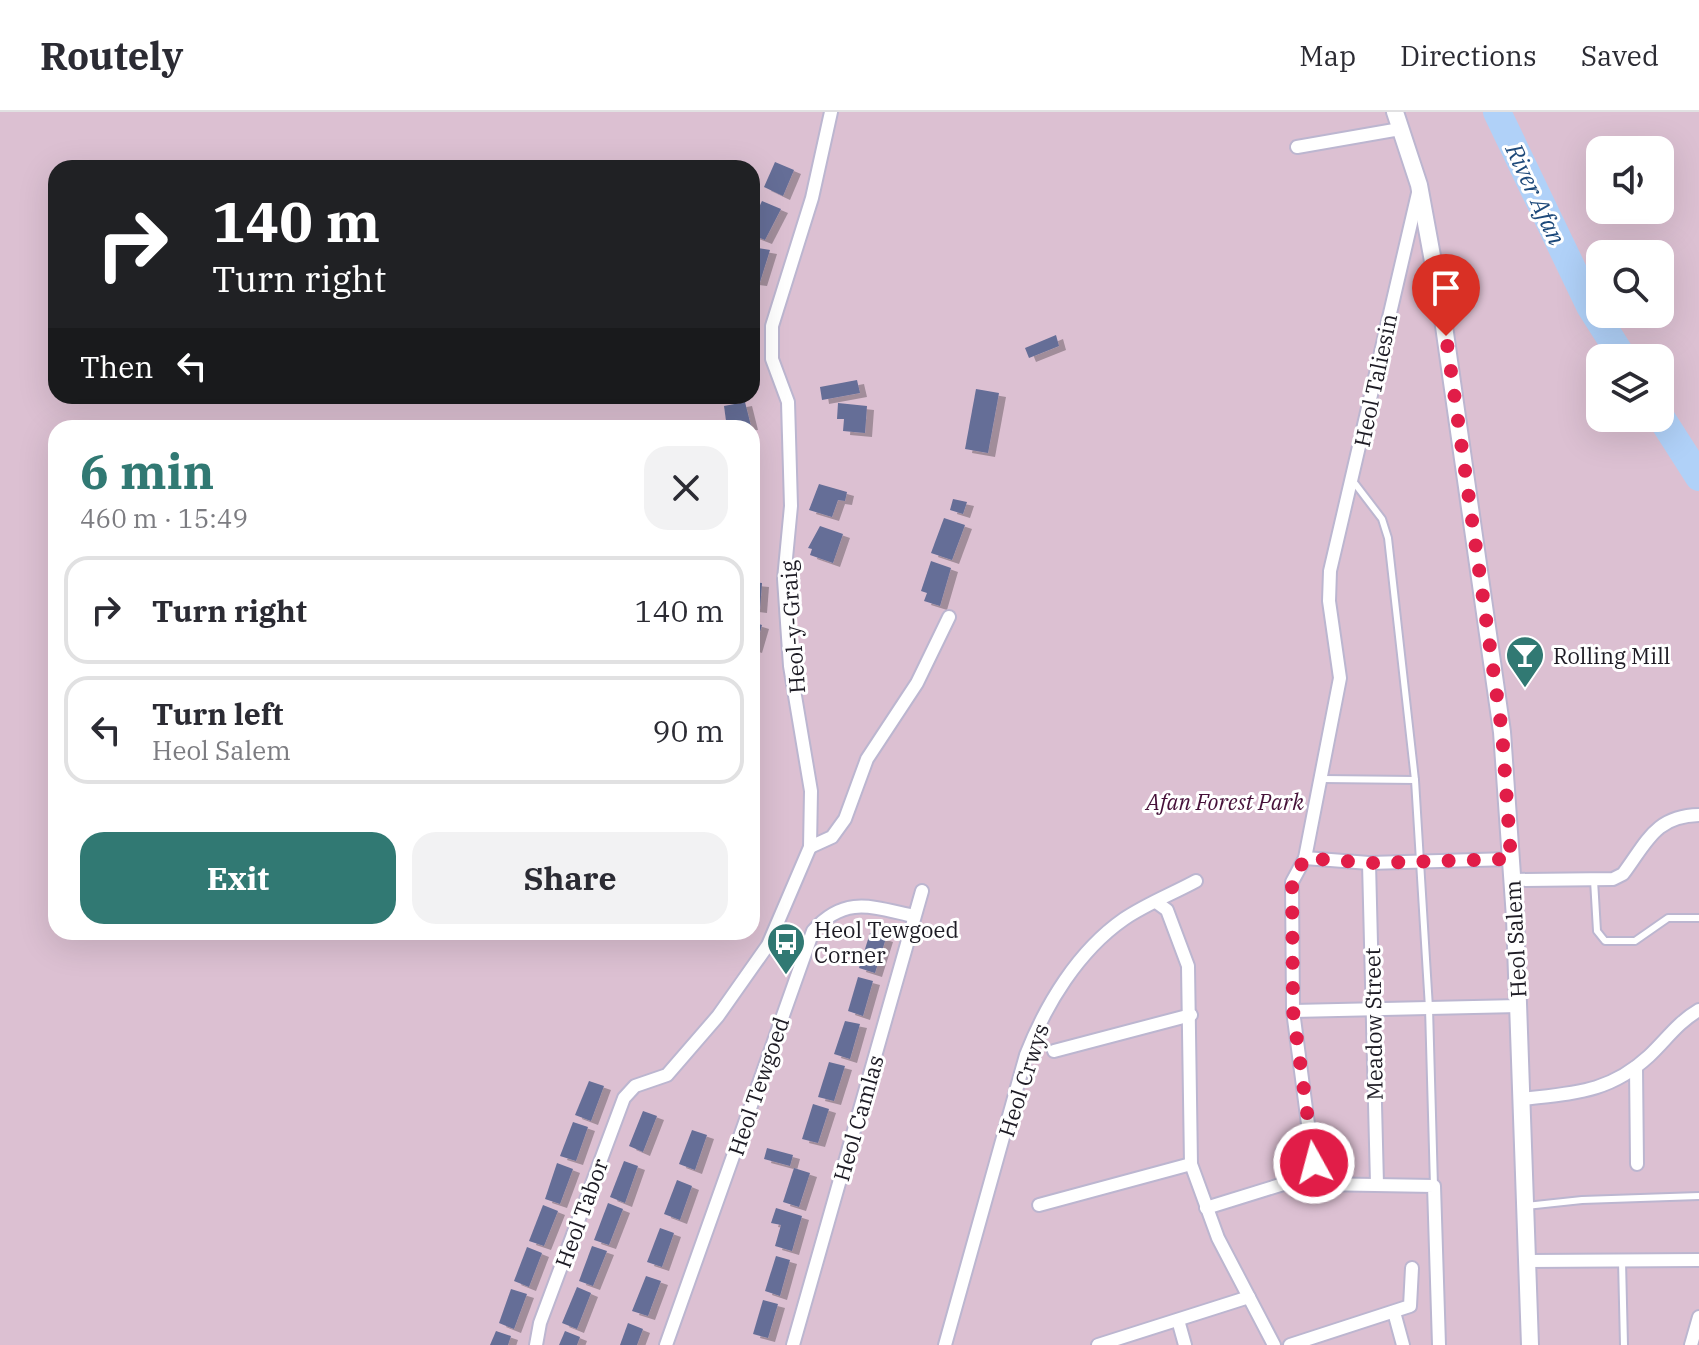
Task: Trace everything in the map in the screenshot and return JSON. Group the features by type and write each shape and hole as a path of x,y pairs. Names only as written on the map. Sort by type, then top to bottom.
{"main road":[{"name":"Heol Salem","path":"1395,112 1419,185 1441,305 1502,732 1519,1006 1530,1345"}],"street":[{"name":"Heol-y-Graig","path":"635,1086 667,1075 718,1016 768,945 810,847 811,791 790,666 784,579 791,506 788,402 772,359 772,326 812,198 831,112"},
{"path":"1297,147 1400,129"},
{"name":"Heol Taliesin","path":"1377,1184 1316,1184 1293,1011 1292,882 1305,858 1323,779 1340,678 1329,601 1330,571 1419,185"},
{"path":"810,847 832,837 845,819 867,759 917,683 949,617"},
{"path":"1513,880 1594,880 1623,874 1666,821 1678,816 1699,815"},
{"path":"1305,858 1369,863 1511,859"},
{"name":"Meadow Street","path":"1369,863 1377,1184"},
{"name":"Heol Crwys","path":"945,1345 1026,1055 1039,1023 1068,976 1096,943 1121,921 1196,881"},
{"name":"Heol Camlas","path":"793,1345 922,891"},
{"path":"1156,902 1167,910 1184,954 1191,1015 1191,1164 1206,1208 1274,1345"},
{"name":"Heol Tewgoed","path":"666,1345 813,931 838,910 856,906 914,916"},
{"path":"1293,1011 1519,1006"},
{"path":"1522,1099 1598,1089 1636,1067 1666,1034 1699,1010"},
{"path":"1054,1051 1191,1015"},
{"path":"1636,1067 1637,1164"},
{"name":"Heol Tabor","path":"536,1345 540,1323 624,1098 635,1086"},
{"path":"1206,1208 1293,1181 1283,1151"},
{"path":"1039,1205 1191,1164"},
{"path":"1377,1184 1434,1186 1439,1345"},
{"path":"1527,1261 1699,1260"},
{"path":"1290,1345 1410,1306 1412,1268"},
{"path":"1098,1345 1249,1297"},
{"path":"1394,1312 1403,1345"},
{"path":"1695,1342 1699,1317"},
{"path":"1178,1320 1185,1345"}],"lane":[{"path":"1353,481 1382,519 1388,538 1421,862 1434,1186"},
{"path":"1323,779 1415,780"},
{"path":"1594,880 1597,931 1605,941 1635,941 1668,918 1699,918"},
{"path":"1526,1206 1582,1200 1699,1196"},
{"path":"1622,1260 1624,1345"}],"green space":[{"name":"Afan Forest Park","path":"0,112 1699,112 1699,1345 0,1345"}],"building":[{"path":"775,162 794,170 783,196 764,187"},
{"path":"762,201 781,209 765,240 760,238"},
{"path":"760,248 770,250 760,282"},
{"path":"1056,335 1059,346 1029,358 1025,348"},
{"path":"857,380 860,393 822,400 820,387"},
{"path":"976,389 999,393 988,453 965,449"},
{"path":"838,403 867,406 865,433 843,431 844,419 837,419"},
{"path":"746,404 750,420 726,420 724,406"},
{"path":"819,484 847,492 845,501 838,500 832,517 809,510"},
{"path":"953,499 967,502 963,514 950,510"},
{"path":"944,518 965,525 952,560 931,553"},
{"path":"820,526 843,534 833,563 810,555 812,549 808,548"},
{"path":"931,561 951,568 940,606 924,601 927,593 921,591"},
{"path":"870,933 886,938 875,973 859,968"},
{"path":"858,977 873,981 863,1016 848,1011"},
{"path":"845,1021 860,1024 850,1059 834,1054"},
{"path":"829,1062 845,1066 834,1101 818,1097"},
{"path":"589,1081 604,1086 591,1121 575,1115"},
{"path":"813,1104 829,1109 818,1143 802,1139"},
{"path":"643,1111 657,1116 643,1152 629,1146"},
{"path":"573,1122 588,1127 576,1161 560,1156"},
{"path":"692,1130 707,1135 695,1170 679,1164"},
{"path":"767,1148 793,1155 790,1166 764,1159"},
{"path":"624,1161 638,1166 625,1203 610,1197"},
{"path":"557,1163 573,1169 560,1204 545,1199"},
{"path":"794,1168 810,1173 799,1207 783,1202"},
{"path":"677,1180 692,1186 680,1220 664,1214"},
{"path":"608,1203 623,1209 609,1245 594,1240"},
{"path":"543,1205 558,1211 544,1246 529,1241"},
{"path":"776,1208 802,1216 792,1251 775,1246 781,1225 771,1223"},
{"path":"660,1228 674,1233 662,1267 647,1262"},
{"path":"592,1246 607,1251 593,1286 579,1281"},
{"path":"527,1247 542,1253 529,1287 514,1281"},
{"path":"776,1256 790,1260 780,1296 765,1291"},
{"path":"646,1276 661,1281 648,1316 632,1311"},
{"path":"577,1287 591,1293 577,1329 562,1323"},
{"path":"511,1289 527,1294 514,1329 499,1323"},
{"path":"763,1300 778,1304 768,1338 753,1334"},
{"path":"628,1323 643,1329 637,1345 620,1345"},
{"path":"496,1331 511,1336 508,1345 490,1345"},
{"path":"565,1331 580,1337 577,1345 559,1345"}],"waterway":[{"name":"River Afan","path":"1497,112 1590,306 1614,344"},
{"name":"River Afan","path":"1670,432 1699,477"}],"place":[{"name":"Rolling Mill","path":"1525,689"},
{"name":"Heol Tewgoed Corner","path":"786,976"}],"route":[{"path":"1314,1163 1293,1011 1292,882 1305,858 1369,863 1511,859 1502,732 1446,336"}]}
